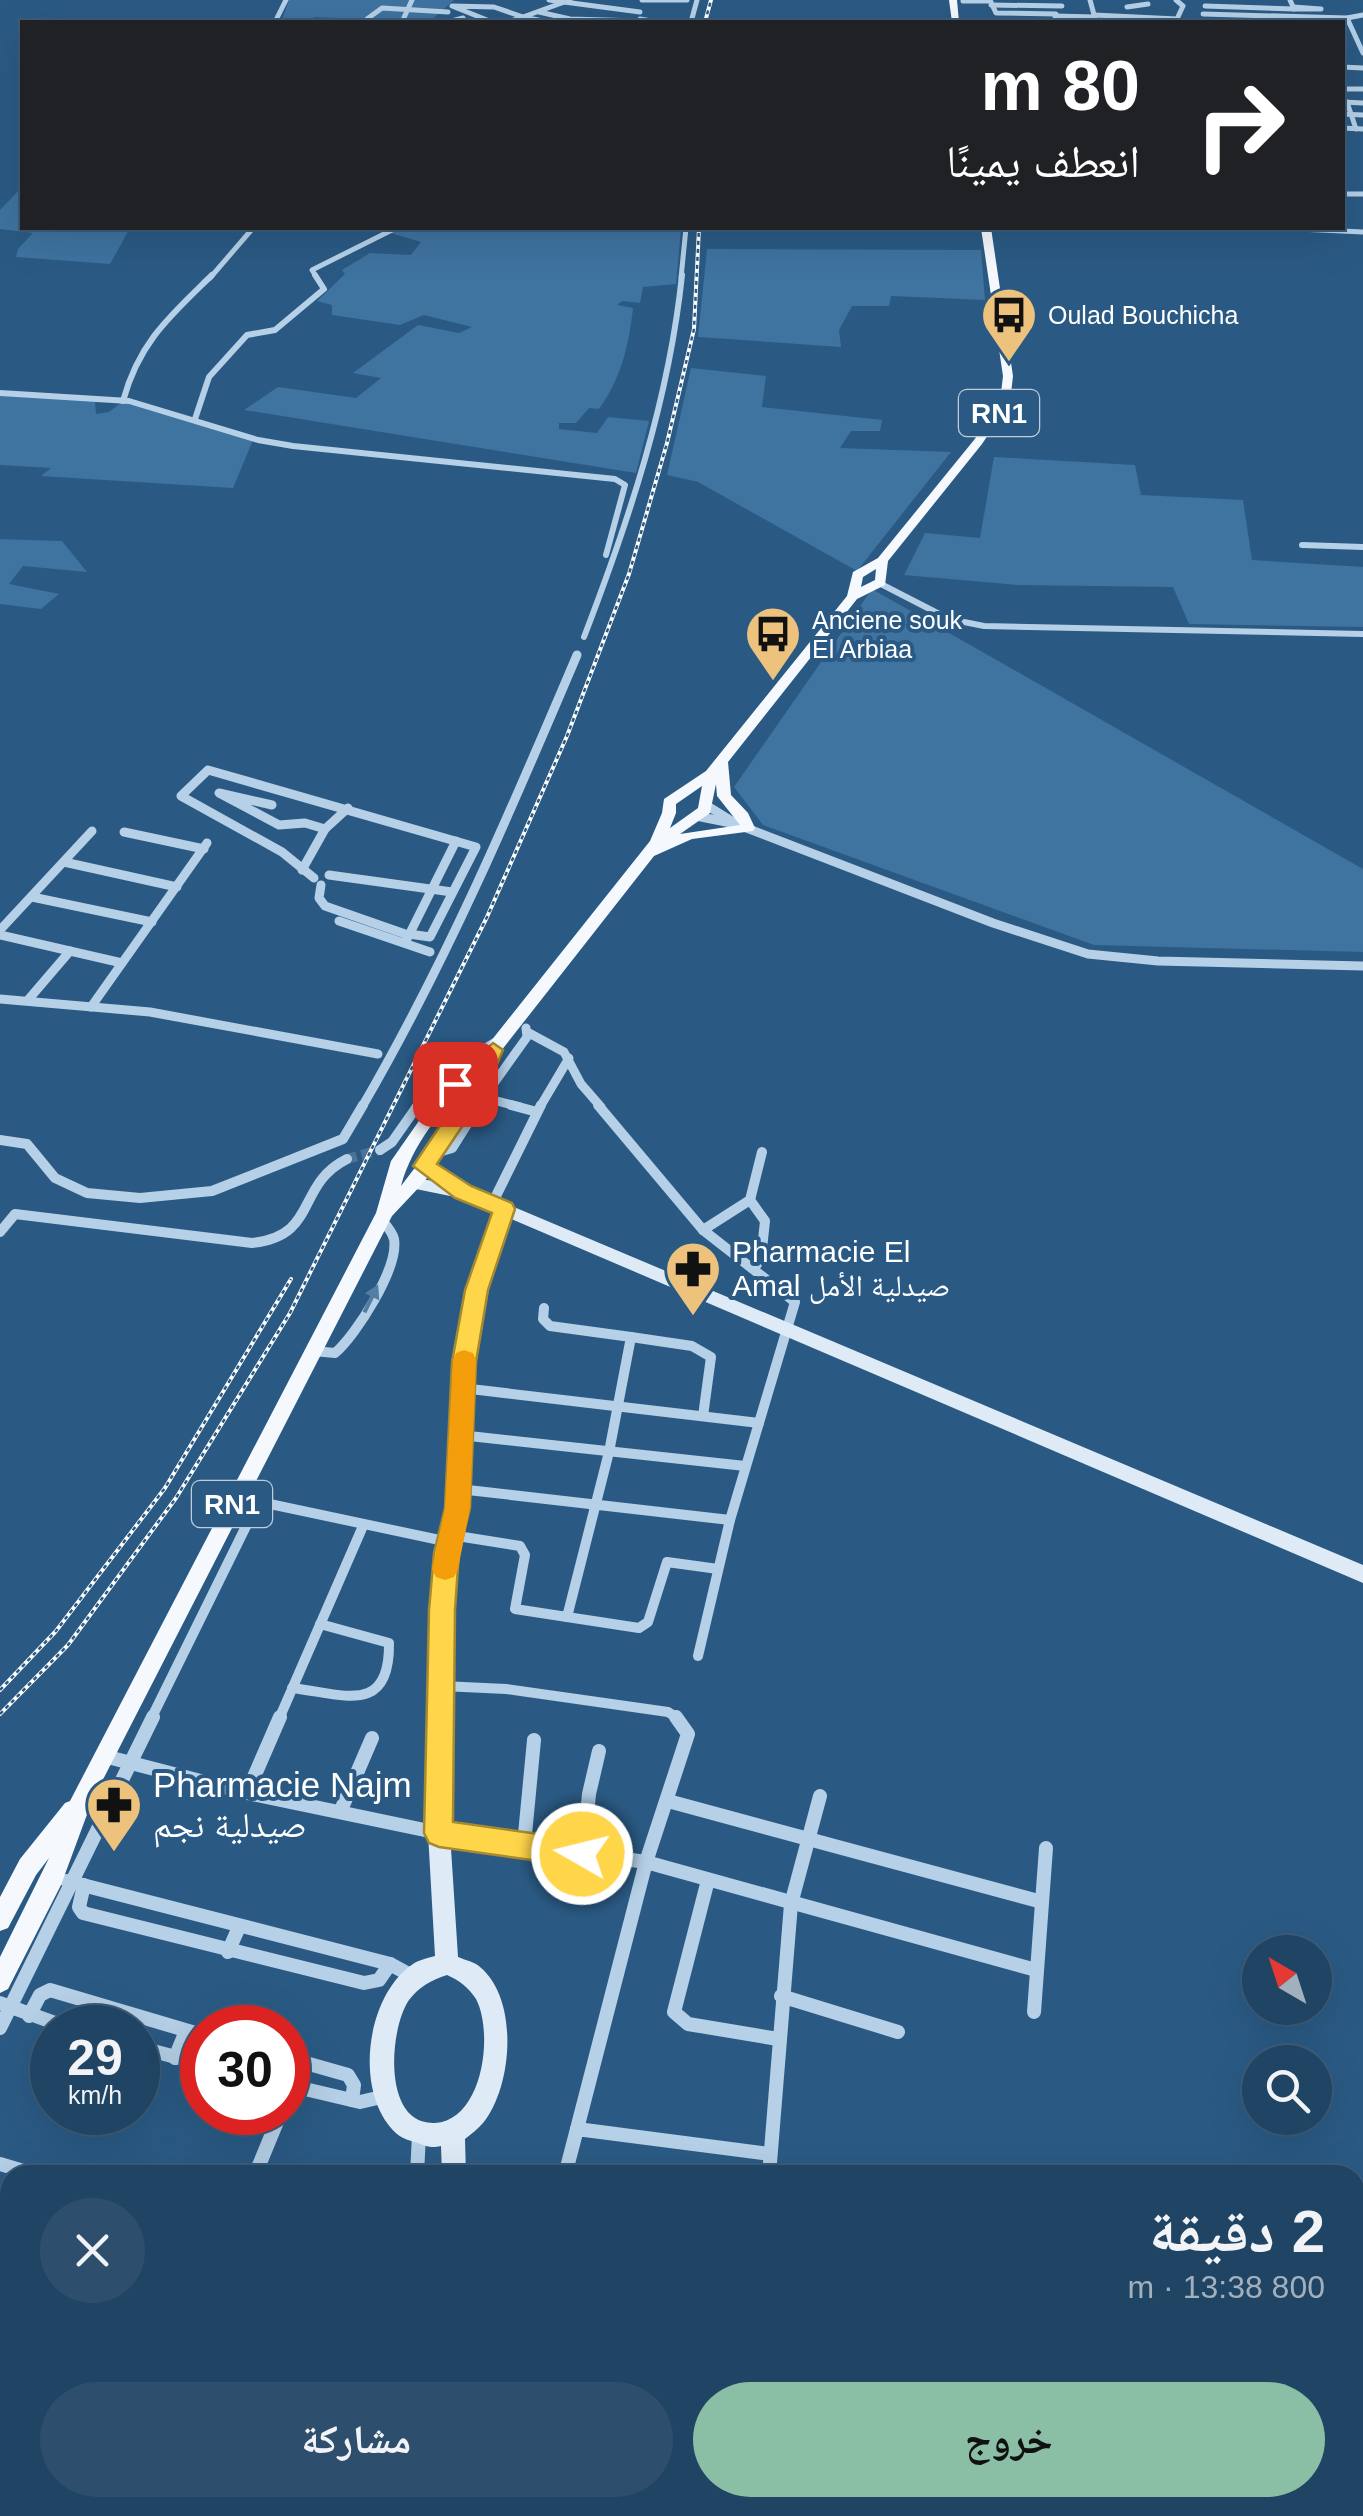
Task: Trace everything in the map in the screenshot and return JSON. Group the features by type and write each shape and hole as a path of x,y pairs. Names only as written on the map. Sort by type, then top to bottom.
{"main road":[{"name":"RN1","path":"682,795 716,768 978,442 1006,398 1008,376 986,230"},
{"name":"RN1","path":"0,1920 28,1868 82,1798 383,1216 399,1162 448,1092 497,1045 652,848 700,810 716,768"},
{"path":"652,848 742,826 746,819 724,796 716,768"},
{"path":"682,795 700,810 678,816 669,810 669,802 682,795"},
{"name":"RN1","path":"652,848 669,810"},
{"name":"RN1","path":"383,1216 479,1096 497,1045"},
{"path":"448,1092 467,1088 479,1096"},
{"path":"399,1162 407,1172 423,1168"},
{"name":"RN1","path":"0,1982 69,1881 82,1798"},
{"path":"28,1868 44,1868 69,1881"}],"street":[{"path":"404,16 412,0"},
{"path":"431,0 486,20"},
{"path":"444,0 450,9 468,20"},
{"path":"549,0 587,8 640,11 665,0 687,0"},
{"path":"516,20 570,0"},
{"path":"1053,20 1067,0"},
{"path":"1090,0 1095,18"},
{"path":"990,2 996,13 1148,20 1178,18 1183,6 1176,0"},
{"path":"1263,0 1266,8"},
{"path":"965,16 959,1 1062,6"},
{"path":"569,20 595,2 640,11"},
{"path":"1130,17 1125,3 1148,4"},
{"path":"1205,20 1209,3 1266,8 1292,5"},
{"path":"367,20 372,14 404,16 494,7 536,20"},
{"path":"550,8 578,14"},
{"path":"426,18 436,12"},
{"path":"538,12 564,20"},
{"path":"1206,14 1257,20"},
{"path":"456,20 463,18"},
{"path":"1307,20 1354,20 1356,41 1363,53"},
{"path":"1345,40 1356,41"},
{"path":"1346,114 1363,115"},
{"path":"1346,114 1359,129"},
{"path":"123,400 130,375 154,332 169,321 251,230"},
{"path":"195,420 210,376 234,354 247,335 275,330 324,289 312,270 392,230"},
{"path":"584,637 628,516 655,424 670,360 686,230"},
{"path":"1320,230 1363,232"},
{"path":"0,393 123,400 271,442 618,480 626,485 606,555"},
{"path":"1302,545 1363,547"},
{"path":"872,576 949,619 984,626 1363,634"},
{"path":"0,1140 27,1144 68,1187 87,1193 140,1198 212,1191 342,1139 390,1059 501,834 576,655"},
{"path":"339,921 407,937 430,937 476,847 208,770 181,796 282,852 317,882 329,882 329,875 452,892"},
{"path":"262,816 288,791"},
{"path":"272,805 218,793 279,825 305,823 325,829"},
{"path":"302,870 325,829 348,808"},
{"path":"700,810 1078,952 1158,961 1363,966"},
{"path":"700,810 742,826"},
{"path":"92,831 0,933 122,963"},
{"path":"91,1007 205,846 124,832"},
{"path":"407,937 456,841"},
{"path":"64,862 178,886"},
{"path":"317,882 319,898 325,906 407,937 430,952"},
{"path":"32,897 152,922"},
{"path":"28,1000 70,951"},
{"path":"0,999 165,1014 378,1054"},
{"path":"516,1019 528,1033 569,1058 581,1084 703,1230 795,1302 730,1520 698,1656"},
{"path":"528,1033 479,1096 537,1112"},
{"path":"380,1150 392,1142 438,1077 497,1045"},
{"path":"446,1964 439,1833 441,1686 450,1538 459,1489 462,1388 476,1290 498,1206 537,1112 569,1058"},
{"path":"422,1096 448,1092"},
{"path":"703,1230 750,1200 762,1152"},
{"path":"0,1232 15,1214 245,1242 274,1242 294,1231 328,1168 347,1159"},
{"path":"423,1168 463,1192 787,1332 1363,1574"},
{"path":"750,1200 765,1222 761,1258 754,1269"},
{"path":"313,1352 335,1353 353,1338 394,1252 392,1230 383,1216"},
{"path":"544,1308 543,1319 550,1326 692,1346 711,1357 703,1416"},
{"path":"567,1617 609,1452 631,1338"},
{"path":"462,1388 759,1423"},
{"path":"460,1435 746,1466"},
{"path":"459,1489 730,1520"},
{"path":"236,1496 363,1526 520,1546 526,1555 515,1609 639,1628 648,1622 667,1562 718,1569"},
{"path":"0,2028 5,2006 258,1502"},
{"path":"247,1792 363,1526"},
{"path":"292,1688 364,1697 375,1695 382,1686 390,1650 386,1641 320,1624"},
{"path":"441,1686 506,1690 668,1712 679,1719 688,1734 646,1862 568,2165"},
{"path":"341,1810 372,1738"},
{"path":"524,1845 534,1740"},
{"path":"582,1854 588,1794 599,1751"},
{"path":"104,1756 247,1792 439,1833 646,1862 1036,1970"},
{"path":"769,2165 790,1904 820,1796"},
{"path":"668,1801 1042,1902"},
{"path":"1034,2012 1046,1848"},
{"path":"708,1880 674,2012 688,2024 778,2039"},
{"path":"69,1881 390,1964 412,1976"},
{"path":"69,1881 83,1913 228,1952 364,1984 379,1980 390,1964"},
{"path":"228,1952 238,1927"},
{"path":"446,1964 471,1972 482,1985 496,2038 493,2069 482,2100 468,2122 453,2132 435,2136 419,2134 397,2115 386,2096 381,2074 385,2031 400,1990 428,1966 446,1964"},
{"path":"5,2006 29,2016 40,1995 50,1990 180,2028"},
{"path":"781,1996 898,2032"},
{"path":"175,2058 180,2045"},
{"path":"160,2054 180,2059"},
{"path":"310,2064 348,2075 354,2085 352,2100"},
{"path":"310,2093 352,2100 386,2096"},
{"path":"578,2128 770,2154"},
{"path":"453,2132 454,2165"},
{"path":"417,2165 419,2134"},
{"path":"259,2165 272,2135"}],"shaded area":[{"path":"289,0 454,0 431,20 282,20"},
{"path":"20,189 20,230 129,230 110,264 16,257 33,233 0,229 0,210"},
{"path":"681,230 676,284 643,287 640,303 622,301 617,305 633,308 623,361 607,398 599,409 589,408 576,423 559,423 559,429 597,433 608,417 649,421 636,473 244,410 278,387 356,398 381,378 353,373 418,325 459,333 472,327 424,315 400,325 332,315 332,305 317,301 345,274 342,270 370,253 411,255 421,242 391,233"},
{"path":"707,249 981,250 985,300 891,296 889,306 852,306 839,330 841,347 698,337"},
{"path":"691,368 766,376 762,407 882,420 880,431 851,431 840,448 951,452 857,571 698,482 667,475"},
{"path":"0,394 95,401 96,414 109,412 122,402 253,440 233,488 41,476 51,468 0,465"},
{"path":"994,457 1135,465 1141,495 1243,500 1252,560 1363,567 1363,627 1189,624 1173,587 1018,585 904,575 925,533 980,538"},
{"path":"0,539 62,541 87,572 23,566 9,584 59,594 41,609 0,604"},
{"path":"872,589 1363,869 1363,952 1094,945 763,825 734,787"}],"tunnel":[{"path":"347,1159 380,1150"}],"railway":[{"path":"706,20 711,0"},
{"path":"0,1714 68,1645 176,1498 290,1313 487,917 567,736 629,574 667,443 694,329 699,230"},
{"path":"0,1690 56,1631 165,1488 291,1279"}],"slow traffic":[{"path":"445,1569 458,1508 464,1360"}],"place":[{"name":"Oulad Bouchicha","path":"1009,364"},
{"name":"Anciene souk El Arbiaa","path":"773,683"},
{"name":"Pharmacie El Amal صيدلية الأمل","path":"693,1318"},
{"name":"Pharmacie Najm صيدلية نجم","path":"114,1854"}],"route":[{"path":"455,1084 493,1050 475,1091 424,1166 463,1192 504,1209 476,1290 464,1362 458,1508 446,1553 442,1610 439,1833 582,1854"}]}
